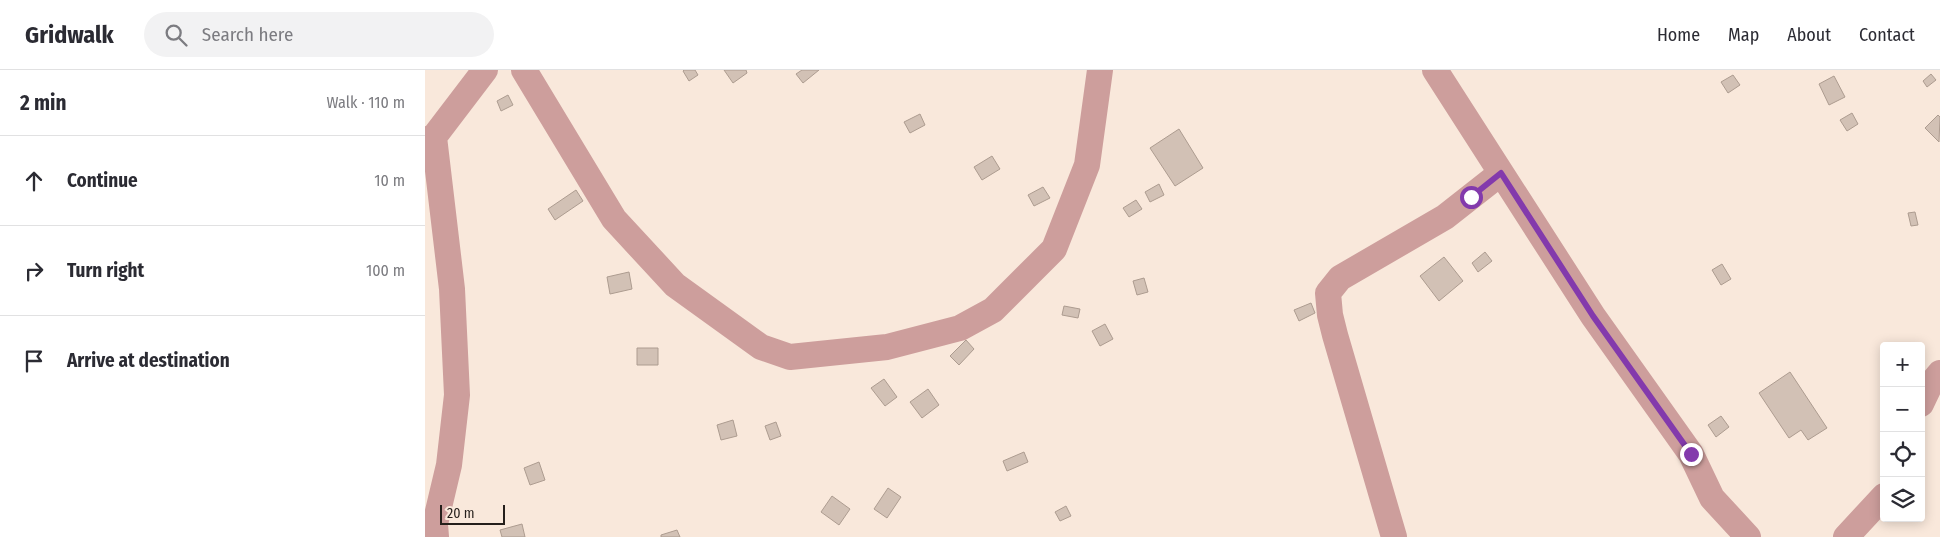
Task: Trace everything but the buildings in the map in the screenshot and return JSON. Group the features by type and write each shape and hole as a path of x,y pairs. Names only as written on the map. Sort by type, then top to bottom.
{"street":[{"path":"436,537 435,524 449,464 457,395 452,290 429,138 485,70"},
{"path":"525,70 614,219 668,278 761,347 790,357 887,347 960,328 993,310 1054,249 1087,165 1100,70"},
{"path":"1435,70 1593,316 1691,454 1712,498 1749,537"},
{"path":"1394,537 1335,335 1330,315 1328,293 1340,278 1445,217 1501,173"},
{"path":"1925,396 1940,373"},
{"path":"1846,537 1880,500"}],"route":[{"path":"1471,197 1501,173 1593,316 1691,454"}]}
